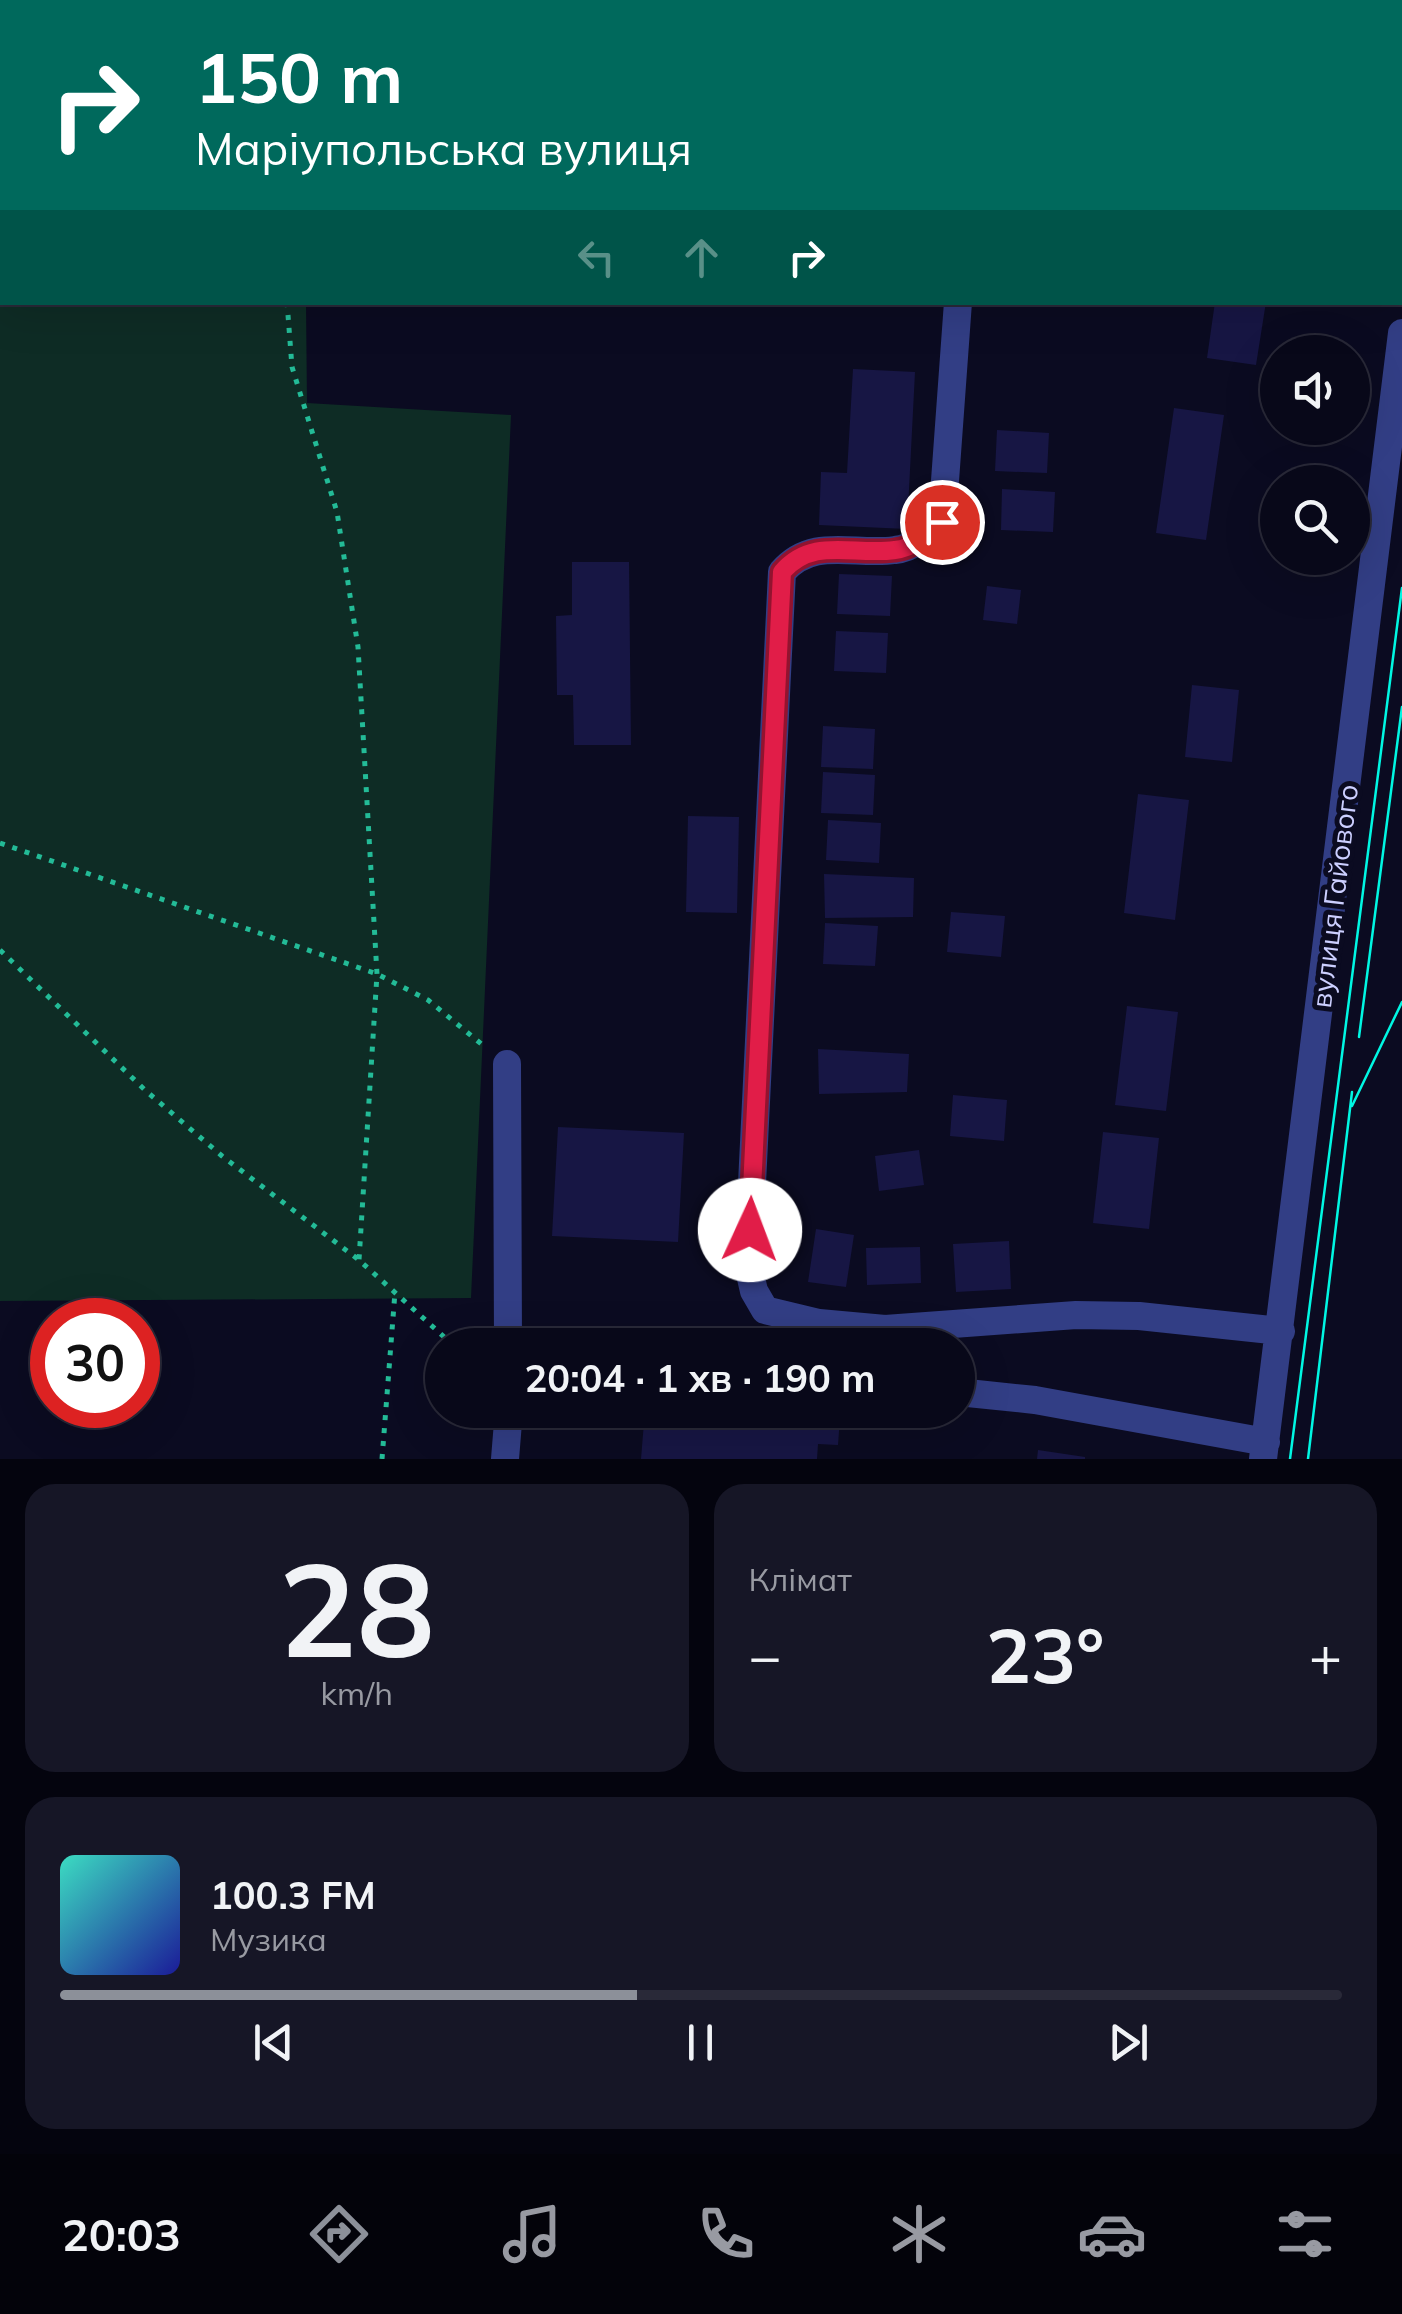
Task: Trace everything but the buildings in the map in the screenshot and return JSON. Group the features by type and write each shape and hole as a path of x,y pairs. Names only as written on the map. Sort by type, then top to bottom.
{"street":[{"path":"958,305 942,522 922,540 898,550 816,548 791,560 782,572 748,1265 754,1291 765,1310 820,1323 884,1329 1076,1315 1139,1316 1280,1332"},
{"name":"вулиця Гайового","path":"1265,1450 1402,333"},
{"path":"507,1064 508,1328"},
{"path":"975,1394 1035,1400 1265,1450"},
{"path":"506,1459 508,1428"}],"path":[{"path":"288,305 292,367 337,512 358,647 377,974 359,1260"},
{"path":"0,843 377,974 428,1000 507,1064"},
{"path":"0,950 146,1092 222,1156 359,1260 434,1328"},
{"path":"382,1459 395,1292"}],"green space":[{"path":"0,305 306,305 307,403 511,415 471,1298 0,1301"}],"tram line":[{"path":"1290,1459 1402,588"},
{"path":"1359,1037 1402,707"},
{"path":"1352,1106 1402,1002"},
{"path":"1308,1459 1352,1092"}],"route":[{"path":"750,1230 782,572 791,560 816,548 898,550 922,540 942,522"}]}
